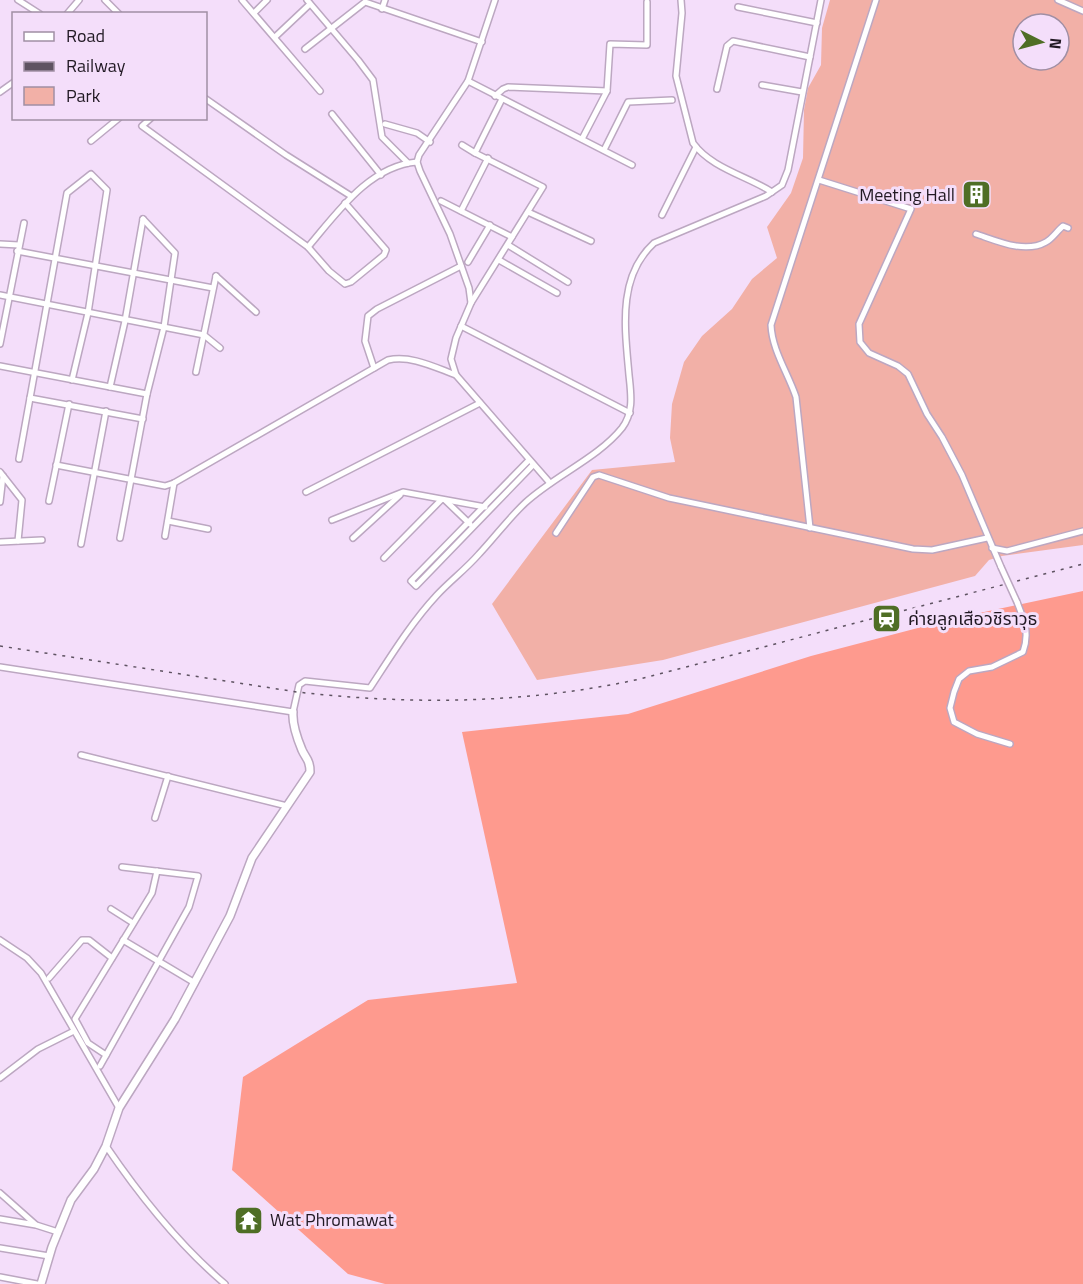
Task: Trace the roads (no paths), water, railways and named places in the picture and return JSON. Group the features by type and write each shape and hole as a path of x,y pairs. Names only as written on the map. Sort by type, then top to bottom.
{"street":[{"path":"18,0 37,12"},
{"path":"69,12 79,0"},
{"path":"105,0 117,12"},
{"path":"242,0 320,91"},
{"path":"254,13 267,0"},
{"path":"382,9 385,0"},
{"path":"471,303 469,288 450,234 417,162 419,155 430,142 468,81 495,0"},
{"path":"681,0 682,13 676,76 693,143 700,152 716,163 772,192"},
{"path":"0,1277 39,1284 70,1200 94,1169 106,1146 119,1108 195,983 230,916 252,858 310,772 310,762 302,750 292,722 299,685 305,681 370,688 412,625 437,595 479,555 525,503 599,449 622,428 630,413 625,306 628,282 636,264 654,243 703,224 772,192 782,185 788,170 821,0"},
{"path":"810,528 796,397 775,345 771,325 876,0"},
{"path":"1059,0 1083,11"},
{"path":"305,50 365,1 382,9 482,42"},
{"path":"275,36 309,2 373,80 382,137 408,163"},
{"path":"582,139 607,91 610,44 647,45 647,2"},
{"path":"738,7 817,23"},
{"path":"717,89 727,46 733,41 810,57"},
{"path":"468,81 632,165"},
{"path":"762,85 802,92"},
{"path":"495,96 503,88 508,87 607,91"},
{"path":"475,153 502,99"},
{"path":"207,100 286,155 351,196"},
{"path":"604,150 631,101 672,100"},
{"path":"332,114 381,175"},
{"path":"91,141 117,120"},
{"path":"149,120 142,126 308,247 329,271 345,284 351,282 385,252 384,246 345,203"},
{"path":"385,124 417,133 430,142"},
{"path":"462,145 543,187 471,303 451,359 456,375 550,483"},
{"path":"662,215 696,147"},
{"path":"461,210 488,158"},
{"path":"308,247 351,196 381,175 408,163 417,162"},
{"path":"19,459 67,193 91,174 107,190 88,313 72,380"},
{"path":"819,180 911,209 859,324 860,342 869,353 898,366 908,374 927,414 942,436 962,475 1025,623 1027,640 1023,652 992,667 969,671 959,679 950,708 954,722 977,734 1010,744"},
{"path":"441,201 513,237"},
{"path":"528,212 591,241"},
{"path":"111,387 143,219 175,253 164,327 147,394 120,538"},
{"path":"0,344 24,223"},
{"path":"468,262 490,225"},
{"path":"976,234 1005,243 1031,247 1046,242 1063,226 1068,228"},
{"path":"0,244 56,258 213,288"},
{"path":"508,245 568,282"},
{"path":"499,260 556,293"},
{"path":"374,368 365,341 368,316 376,309 461,266"},
{"path":"196,372 216,276 256,312"},
{"path":"0,295 204,335 220,348"},
{"path":"461,326 630,413"},
{"path":"56,465 165,486 174,483 388,360 399,357 411,359 456,375"},
{"path":"0,366 147,394"},
{"path":"30,398 143,419"},
{"path":"306,492 480,403"},
{"path":"49,501 69,404"},
{"path":"81,544 106,411"},
{"path":"439,557 416,586 411,581 439,557 531,463"},
{"path":"0,502 2,474"},
{"path":"2,474 22,500 18,541"},
{"path":"556,533 593,477 599,475 669,498 924,551 987,538"},
{"path":"165,536 174,483"},
{"path":"332,520 404,492 487,509"},
{"path":"353,538 404,492"},
{"path":"443,500 471,525"},
{"path":"384,558 443,500"},
{"path":"168,521 208,529"},
{"path":"992,548 1007,551 1083,531"},
{"path":"0,542 42,540"},
{"path":"0,667 293,712"},
{"path":"81,755 287,806"},
{"path":"155,818 168,776"},
{"path":"100,1066 189,907 198,876 122,867"},
{"path":"106,1055 91,1046 75,1019 152,893 157,871"},
{"path":"111,909 133,923"},
{"path":"0,939 27,958 41,973 119,1108"},
{"path":"49,978 82,940 89,940 112,958"},
{"path":"123,940 195,983"},
{"path":"0,1078 38,1049 74,1031"},
{"path":"106,1146 123,1172 158,1215 206,1268 225,1284"},
{"path":"0,1193 36,1225"},
{"path":"0,1219 36,1225 58,1232"},
{"path":"0,1248 49,1256"}],"railway":[{"path":"0,646 297,692 383,699 512,698 640,679 1083,564"}],"place":[{"name":"Meeting Hall","path":"976,195"},
{"name":"ค่ายลูกเสือวชิราวุธ","path":"887,619"},
{"name":"Wat Phromawat","path":"249,1220"}]}
